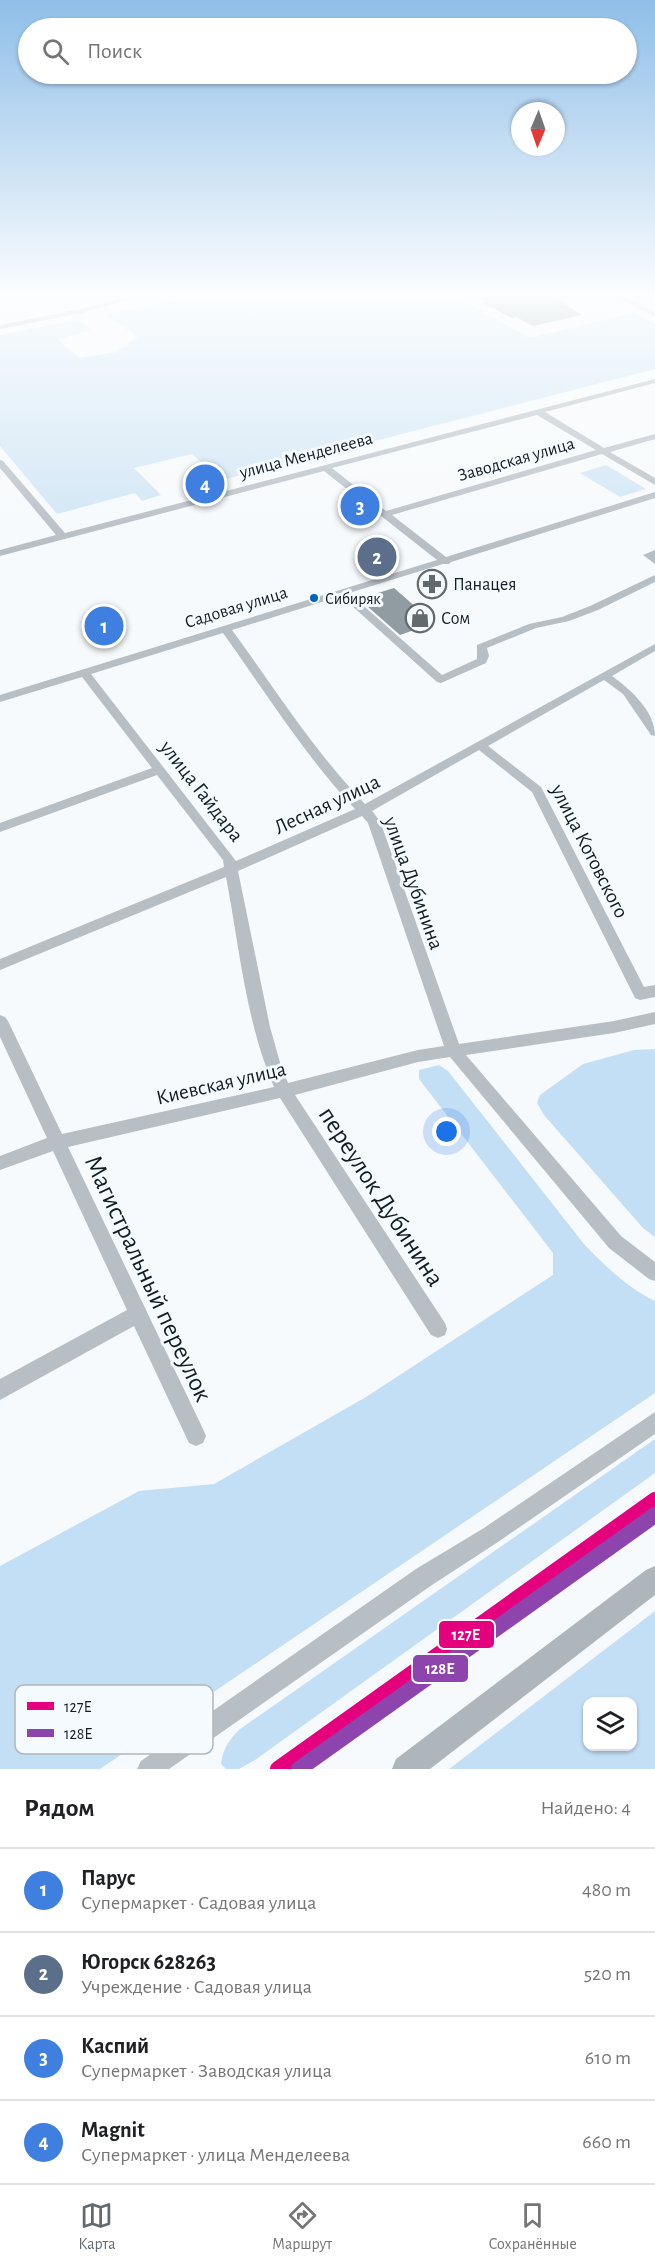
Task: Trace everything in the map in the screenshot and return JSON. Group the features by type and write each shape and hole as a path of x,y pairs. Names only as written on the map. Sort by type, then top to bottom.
{"main road":[{"path":"406,1769 655,1579"}],"street":[{"name":"улица Менделеева","path":"0,554 655,381"},
{"path":"538,412 655,482"},
{"name":"Заводская улица","path":"386,514 655,436"},
{"path":"0,462 63,537"},
{"path":"325,467 446,562"},
{"name":"Садовая улица","path":"0,699 446,562 655,495"},
{"path":"655,553 648,555 655,561"},
{"path":"344,593 441,680 482,661 481,648 533,626 565,620 655,578"},
{"name":"улица Дубинина","path":"226,629 335,780 374,821 453,1050"},
{"name":"Лесная улица","path":"0,965 231,870 364,810 655,646"},
{"name":"улица Гайдара","path":"84,673 229,859 262,1027 273,1066 284,1091"},
{"path":"605,676 627,692 655,732"},
{"name":"улица Котовского","path":"481,746 537,790 647,993"},
{"path":"0,828 159,770"},
{"name":"Киевская улица","path":"0,1163 57,1142 284,1091 418,1056 614,1027 655,1018"},
{"name":"Магистральный переулок","path":"0,1021 196,1436"},
{"path":"453,1050 615,1242 655,1273"},
{"name":"переулок Дубинина","path":"284,1091 438,1329"},
{"path":"0,1390 138,1314"},
{"path":"213,1724 414,1584 491,1535 655,1422"},
{"path":"149,1769 170,1754"}],"shaded area":[{"path":"0,380 614,380 222,480 192,454 134,468 161,495 142,501 135,493 57,514 0,446"},
{"path":"606,465 646,489 620,497 580,473"},
{"path":"655,1049 655,1237 643,1228 544,1115 537,1103 540,1095 583,1064 634,1050"},
{"path":"439,1065 448,1071 584,1244 617,1276 635,1290 655,1301 655,1393 213,1692 213,1685 15,1685 15,1754 122,1754 100,1769 0,1769 0,1566 139,1491 214,1484 366,1397 553,1275 553,1253 419,1079 419,1070"},
{"path":"655,1439 655,1473 255,1760 239,1769 226,1769 221,1764 227,1745 240,1729"},
{"path":"655,1611 655,1769 449,1769"}],"building":[{"path":"394,588 434,623 400,635 359,599"}],"transit line":[{"name":"127Е","path":"278,1769 655,1500"},
{"name":"128Е","path":"299,1769 655,1515"}],"place":[{"name":"Magnit","path":"205,484"},
{"name":"Каспий","path":"360,506"},
{"name":"Югорск 628263","path":"377,557"},
{"name":"Панацея","path":"432,584"},
{"name":"Сибиряк","path":"314,598"},
{"name":"Сом","path":"420,618"},
{"name":"Парус","path":"104,626"}]}
